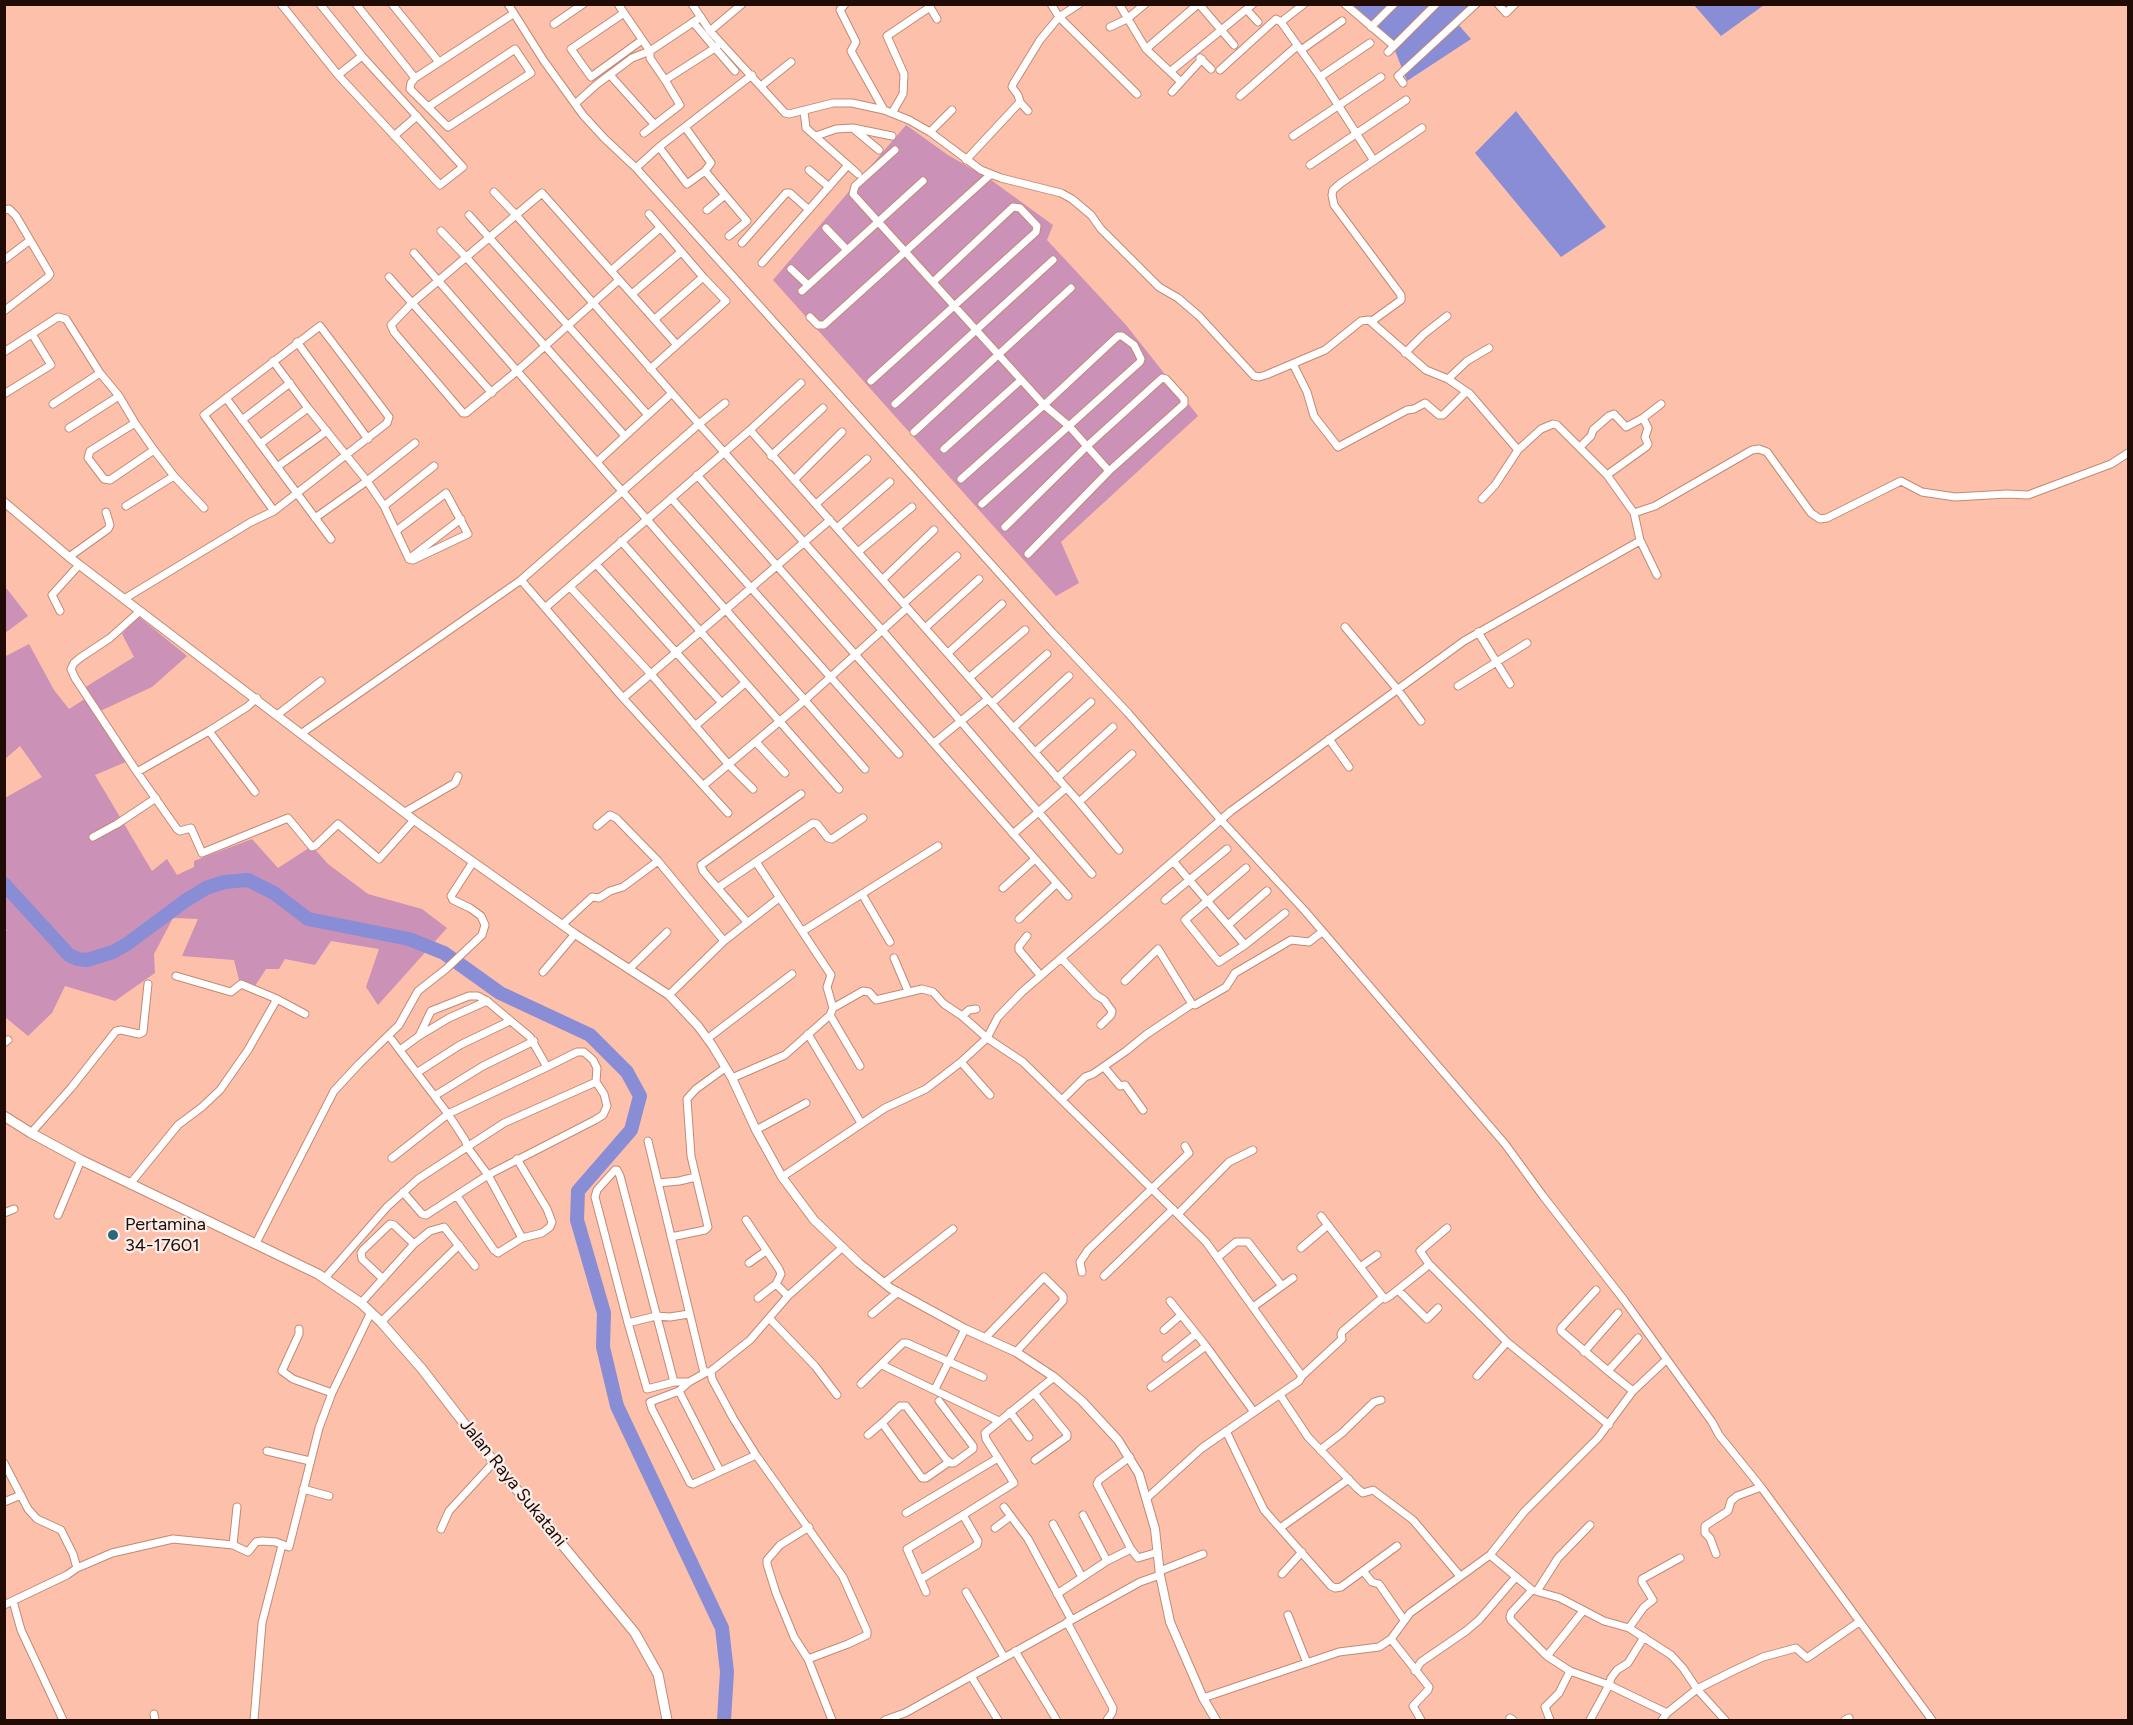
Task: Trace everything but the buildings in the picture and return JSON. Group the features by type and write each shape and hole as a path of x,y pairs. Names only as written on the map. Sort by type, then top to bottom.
{"main road":[{"name":"Jalan Raya Sukatani","path":"5,1116 81,1160 322,1276 371,1312 422,1369 494,1462 635,1633 658,1674 667,1720"}],"street":[{"path":"281,4 338,75 441,185 463,167 362,56 320,4"},
{"path":"356,4 415,78"},
{"path":"392,4 439,62"},
{"path":"508,4 575,104 604,138 636,168 1052,632 1128,713 1322,932 1505,1144 1624,1300 1719,1435 1761,1487 1932,1720"},
{"path":"554,24 583,4"},
{"path":"618,4 650,51 650,58 680,105 644,133"},
{"path":"692,4 710,31 785,113 804,111 833,103 852,103 884,110 930,132 990,175 1061,192 1078,203 1159,287 1178,298 1199,316 1254,376 1259,377 1325,350 1361,321 1372,321 1401,300 1401,295 1332,199 1334,190 1341,183 1422,128"},
{"path":"710,31 742,4"},
{"path":"845,4 840,10 856,42 851,50 884,110"},
{"path":"1051,4 1059,17 1137,94"},
{"path":"1028,111 1020,102 1012,87 1013,84 1040,40 1059,17 1079,4"},
{"path":"1119,4 1146,49 1180,81"},
{"path":"1110,27 1127,19 1145,4"},
{"path":"1146,49 1198,4 1234,45"},
{"path":"1281,22 1304,4"},
{"path":"1371,27 1394,4"},
{"path":"1388,52 1436,4"},
{"path":"1403,84 1398,76 1476,4"},
{"path":"1498,4 1506,13 1515,4"},
{"path":"892,113 903,94 904,74 887,36 929,6 937,19"},
{"path":"1349,6 1393,45"},
{"path":"1171,71 1250,7 1258,21"},
{"path":"624,13 572,49 591,77 642,40"},
{"path":"428,107 515,49 531,73 448,127 428,107 410,88 415,78 513,14"},
{"path":"575,104 632,58 650,51 701,17"},
{"path":"1220,70 1276,19 1281,22 1320,77 1374,161"},
{"path":"1240,96 1299,48 1342,21"},
{"path":"693,22 735,71"},
{"path":"665,80 721,42"},
{"path":"1320,77 1370,43"},
{"path":"1195,51 1211,69"},
{"path":"338,75 362,56"},
{"path":"1172,92 1202,59"},
{"path":"761,86 791,62"},
{"path":"610,75 654,124"},
{"path":"636,168 659,147 752,75"},
{"path":"1293,136 1381,76"},
{"path":"1310,165 1406,100"},
{"path":"966,160 1020,102"},
{"path":"930,132 952,110"},
{"path":"804,111 806,128 858,174"},
{"path":"394,136 417,116"},
{"path":"659,147 687,184 705,171 711,163 685,127"},
{"path":"816,136 836,129 853,128 892,136"},
{"path":"853,128 879,150"},
{"path":"895,150 853,189 853,194 1044,405 1069,426 1109,471"},
{"path":"762,263 848,165"},
{"path":"705,171 747,221 729,236"},
{"path":"809,171 829,187"},
{"path":"810,317 818,325 824,325 990,175"},
{"path":"791,269 805,288 923,181"},
{"path":"494,192 516,214 882,630 1092,874"},
{"path":"742,243 786,193 790,193 809,210"},
{"path":"619,280 469,412 463,413 392,328 392,322 412,303 539,194 544,194 677,345"},
{"path":"707,210 725,195"},
{"path":"870,381 1036,232 1037,226 1020,208 1013,207 933,282"},
{"path":"4,210 9,209 16,216 50,274 4,310"},
{"path":"469,214 648,415"},
{"path":"649,214 726,301 650,369"},
{"path":"612,270 660,228"},
{"path":"826,228 848,250"},
{"path":"441,231 625,436"},
{"path":"4,260 29,241"},
{"path":"633,294 681,252"},
{"path":"414,253 865,769"},
{"path":"895,404 1053,260"},
{"path":"389,277 492,393"},
{"path":"655,319 703,277"},
{"path":"914,432 1071,288"},
{"path":"4,352 58,316 66,319 100,373 119,396 154,450 174,476 204,508"},
{"path":"1405,353 1447,316"},
{"path":"1372,321 1405,353 1426,369 1448,379 1466,392 1518,450"},
{"path":"124,599 274,510 387,423 389,417 322,327 318,327 297,342 204,415 274,510"},
{"path":"4,394 51,366 32,334"},
{"path":"961,479 1118,336 1122,336 1134,345 1142,359 1140,362 982,504"},
{"path":"297,342 368,439"},
{"path":"1448,379 1467,361 1489,348"},
{"path":"273,361 367,481 384,506 409,559"},
{"path":"1293,364 1308,392 1314,416 1338,447 1407,410 1425,403 1438,415 1443,415 1466,392"},
{"path":"53,404 100,373"},
{"path":"1005,527 1086,447 1162,378 1166,379 1185,399 1184,404 1109,471 1028,554"},
{"path":"944,449 1021,380"},
{"path":"242,420 290,383"},
{"path":"545,608 801,383"},
{"path":"597,462 672,393"},
{"path":"69,428 119,396"},
{"path":"226,398 331,539"},
{"path":"302,733 521,580 621,490 725,403"},
{"path":"1580,447 1591,436 1593,430 1609,416 1614,414 1626,427 1643,418 1661,404"},
{"path":"260,444 308,408"},
{"path":"771,456 823,408"},
{"path":"1607,476 1648,444 1645,437 1648,428 1643,418"},
{"path":"135,423 90,451 88,458 104,479 110,480 154,450"},
{"path":"1482,499 1495,485 1518,450 1541,429 1553,424 1557,425 1607,476 1634,513 1640,540 1657,575"},
{"path":"750,430 1080,802 1119,850"},
{"path":"277,467 327,431"},
{"path":"794,480 842,432"},
{"path":"315,519 416,443"},
{"path":"1634,513 1655,506 1752,450 1759,449 1767,452 1811,513 1820,519 1827,518 1900,482 1922,492 1955,497 2028,495 2111,464 2128,453"},
{"path":"816,504 867,459"},
{"path":"384,506 434,466"},
{"path":"697,475 1068,896"},
{"path":"126,506 174,476"},
{"path":"837,528 890,482"},
{"path":"396,531 446,493 468,534 413,560 409,559"},
{"path":"671,498 899,754"},
{"path":"5,503 79,565 414,820 575,934 669,995 707,1039 732,1078 756,1130 782,1177 814,1220 884,1283 965,1329 1016,1352 1054,1377 1097,1417 1119,1440 1139,1474 1155,1529 1160,1573 1170,1622 1203,1698 1216,1720"},
{"path":"858,552 912,507"},
{"path":"69,557 108,529 110,525 106,512"},
{"path":"409,559 460,519"},
{"path":"623,698 830,520"},
{"path":"883,579 934,530"},
{"path":"782,1177 885,1108 926,1089 961,1062 987,1038 1004,1010 1231,811 1464,640 1640,540"},
{"path":"621,541 839,789"},
{"path":"704,785 780,722 855,655 957,556"},
{"path":"596,564 722,703"},
{"path":"60,611 51,597 52,593 79,565"},
{"path":"925,628 979,579"},
{"path":"521,580 623,698 728,813"},
{"path":"570,587 753,789"},
{"path":"948,653 1002,604"},
{"path":"140,611 110,638 74,663 71,669 137,772 179,831 191,828 202,853 288,818 312,847 338,825 379,859 414,820"},
{"path":"1345,627 1421,721"},
{"path":"970,677 1025,630"},
{"path":"1478,632 1510,684"},
{"path":"1458,686 1527,643"},
{"path":"934,743 1047,654"},
{"path":"1013,728 1069,676"},
{"path":"277,715 321,681"},
{"path":"696,726 746,683"},
{"path":"137,772 209,731 247,707 256,698"},
{"path":"1035,752 1090,702"},
{"path":"1057,778 1113,727"},
{"path":"209,731 255,792"},
{"path":"1329,739 1349,768"},
{"path":"756,742 785,773"},
{"path":"1080,802 1132,754"},
{"path":"405,812 455,783 458,776"},
{"path":"1013,834 1066,788"},
{"path":"747,922 703,871 701,865 801,794"},
{"path":"93,837 156,798"},
{"path":"597,826 612,815 658,861 724,941"},
{"path":"719,887 813,823 817,824 828,838 832,839 863,818"},
{"path":"803,931 938,846"},
{"path":"1165,900 1227,849"},
{"path":"1003,888 1035,859"},
{"path":"563,924 592,897 599,898 610,891 623,888 658,861"},
{"path":"1173,861 1245,945"},
{"path":"256,1244 334,1091 399,1025 418,991 446,969 482,935 484,921 481,916 453,900 451,896 473,862"},
{"path":"756,862 831,975 827,987 832,1011 860,1066"},
{"path":"1246,868 1185,920 1219,962 1245,945 1285,913"},
{"path":"1019,919 1056,884"},
{"path":"1228,925 1267,891"},
{"path":"862,894 890,942"},
{"path":"669,995 724,941 779,898"},
{"path":"629,969 667,932"},
{"path":"1062,1100 1085,1077 1147,1034 1192,1005 1226,987 1235,973 1291,940 1309,942 1322,932"},
{"path":"543,972 575,934"},
{"path":"1027,936 1019,946 1019,950 1041,976"},
{"path":"1125,981 1158,949 1192,1005"},
{"path":"894,958 909,991"},
{"path":"1061,958 1096,995 1104,1000 1112,1011 1111,1016 1101,1025"},
{"path":"707,1039 792,974"},
{"path":"176,976 231,992 241,984 305,1014"},
{"path":"31,1133 71,1088 116,1031 139,1034 143,1032 148,984"},
{"path":"732,1078 785,1054 832,1011 865,990 876,1000 922,989 933,992 944,1004 987,1038 1023,1062 1206,1242 1302,1376"},
{"path":"418,1036 431,1011 469,996 478,996 534,1041 548,1067"},
{"path":"130,1184 178,1125 220,1090 248,1050 277,999"},
{"path":"400,1050 418,1036 449,1018 487,1001"},
{"path":"962,1016 969,1010 975,1009"},
{"path":"418,1072 460,1045 510,1021"},
{"path":"808,1034 861,1123"},
{"path":"392,1041 448,1113 468,1148 488,1175 522,1239"},
{"path":"436,1095 483,1066 534,1041"},
{"path":"392,1158 448,1113 577,1052 584,1052 593,1060 597,1068 596,1082 601,1088 606,1104 603,1116 488,1175 435,1212 424,1216 404,1192"},
{"path":"961,1062 990,1095"},
{"path":"1104,1066 1119,1086 1125,1085 1143,1110"},
{"path":"671,1237 705,1230 708,1227 691,1156 687,1099 696,1089 725,1068"},
{"path":"322,1276 387,1207 418,1179 504,1124 596,1082"},
{"path":"756,1130 806,1103"},
{"path":"648,1141 689,1314 707,1372 756,1455 843,1577 867,1633 848,1644 808,1659"},
{"path":"1082,1272 1080,1262 1088,1250 1189,1153 1185,1146"},
{"path":"1104,1276 1229,1162 1253,1150"},
{"path":"457,1196 495,1252 500,1253 522,1239 542,1233 550,1227 552,1222 547,1209 517,1159"},
{"path":"58,1215 81,1160"},
{"path":"674,1382 620,1176 615,1170 597,1190 595,1197 627,1323 652,1409 690,1483 693,1484 756,1455"},
{"path":"658,1183 696,1177"},
{"path":"4,1213 14,1209"},
{"path":"1321,1216 1383,1297"},
{"path":"746,1221 780,1274 776,1284 758,1298"},
{"path":"383,1279 362,1258 363,1250 392,1224 414,1244"},
{"path":"1301,1248 1328,1225"},
{"path":"361,1303 414,1244 430,1231 442,1227 475,1266"},
{"path":"1447,1228 1420,1251 1429,1264 1507,1342 1609,1425"},
{"path":"884,1283 953,1230"},
{"path":"1218,1257 1236,1242 1248,1242 1282,1286"},
{"path":"381,1322 459,1245"},
{"path":"650,1402 679,1391 750,1340 788,1296 843,1247"},
{"path":"749,1263 766,1251"},
{"path":"1360,1267 1377,1255"},
{"path":"1147,1498 1202,1448 1299,1381 1342,1338 1342,1332 1383,1297 1385,1299 1398,1290 1429,1264"},
{"path":"985,1338 1044,1277 1063,1296 1063,1300 1016,1352"},
{"path":"1253,1307 1293,1278"},
{"path":"776,1284 788,1296"},
{"path":"1398,1290 1426,1319 1437,1308"},
{"path":"1596,1290 1561,1328 1584,1352 1633,1391"},
{"path":"872,1314 898,1292"},
{"path":"1170,1301 1206,1346 1254,1413"},
{"path":"4,1605 112,1553 172,1539 232,1545 248,1552 256,1542 262,1541 287,1547 291,1545 319,1428 332,1393 371,1312"},
{"path":"1584,1352 1618,1313"},
{"path":"627,1323 656,1316 670,1317 689,1314"},
{"path":"1164,1330 1181,1315"},
{"path":"770,1318 815,1366 837,1395"},
{"path":"299,1329 299,1334 282,1371 293,1379 332,1393"},
{"path":"935,1389 965,1329"},
{"path":"1166,1358 1196,1334"},
{"path":"1608,1371 1638,1338"},
{"path":"1477,1376 1507,1342"},
{"path":"861,1384 903,1343 983,1377"},
{"path":"1152,1387 1206,1346"},
{"path":"1203,1698 1339,1652 1379,1647 1391,1639 1404,1620 1427,1599 1490,1555 1524,1512 1598,1438 1633,1391 1666,1360"},
{"path":"882,1365 999,1421"},
{"path":"972,1443 985,1435 986,1431 1054,1377"},
{"path":"647,1389 674,1382 689,1382"},
{"path":"679,1391 720,1471"},
{"path":"1034,1393 1067,1434 1067,1437 1035,1461"},
{"path":"1280,1395 1308,1437 1362,1493 1373,1490 1413,1520 1460,1576"},
{"path":"1320,1450 1342,1433 1374,1402 1381,1400"},
{"path":"882,1423 922,1478 926,1478 949,1462 954,1463 973,1449 972,1443 939,1401"},
{"path":"868,1435 900,1406 906,1406 949,1462"},
{"path":"1010,1412 1029,1437"},
{"path":"1226,1431 1264,1510 1323,1578 1335,1588 1341,1587 1397,1546"},
{"path":"926,1592 907,1549 1014,1483 985,1435"},
{"path":"267,1451 310,1461"},
{"path":"1130,1457 1099,1480 1097,1484 1138,1558 1158,1552"},
{"path":"906,1513 998,1458"},
{"path":"441,1529 449,1510 494,1462"},
{"path":"4,1463 37,1519 61,1530 77,1568"},
{"path":"1280,1528 1349,1479"},
{"path":"1716,1554 1710,1538 1705,1533 1705,1526 1728,1511 1731,1501 1737,1496 1761,1487"},
{"path":"303,1489 328,1496"},
{"path":"4,1502 21,1495"},
{"path":"232,1545 237,1507"},
{"path":"1004,1507 1028,1539 1113,1708 1107,1720"},
{"path":"921,1580 977,1545 978,1541 963,1515"},
{"path":"1083,1515 1107,1561"},
{"path":"995,1528 1011,1516"},
{"path":"1053,1524 1082,1577"},
{"path":"1590,1525 1558,1558 1534,1591 1511,1613 1510,1617 1547,1656 1570,1671 1609,1685 1667,1713"},
{"path":"809,1527 780,1545 767,1560 767,1564 794,1637 808,1659 832,1720"},
{"path":"254,1720 262,1623 282,1545"},
{"path":"1057,1594 1107,1561 1131,1549"},
{"path":"1282,1574 1302,1552"},
{"path":"885,1720 905,1713 1140,1582 1203,1554"},
{"path":"1490,1555 1515,1578 1534,1591 1560,1598 1604,1621 1629,1628 1671,1655 1683,1668 1696,1689 1725,1720"},
{"path":"1629,1628 1644,1607 1653,1599 1642,1579 1680,1558"},
{"path":"1363,1571 1372,1582 1379,1584 1404,1620"},
{"path":"1415,1671 1421,1662 1479,1620 1515,1578"},
{"path":"966,1592 1004,1657"},
{"path":"13,1601 21,1630 63,1720"},
{"path":"1547,1656 1584,1611"},
{"path":"1288,1615 1306,1663"},
{"path":"1662,1720 1667,1713 1696,1689 1763,1657 1796,1648 1807,1658 1859,1622"},
{"path":"1590,1720 1617,1670 1628,1663 1644,1637"},
{"path":"1391,1639 1429,1688 1413,1706 1421,1720"},
{"path":"1015,1651 1056,1719"},
{"path":"1550,1720 1545,1707 1559,1693 1570,1671"},
{"path":"971,1676 997,1720"}],"shaded area":[{"path":"906,125 948,155 991,180 1053,225 1047,240 1126,325 1198,416 1061,542 1079,583 1056,596 773,280"},
{"path":"5,589 28,616 5,633"},
{"path":"138,616 187,656 152,687 98,712 128,761 95,775 152,871 167,859 177,875 194,867 194,861 252,839 278,868 312,846 328,864 368,894 422,909 447,928 378,1005 366,987 379,949 331,941 315,965 285,959 279,969 266,969 251,992 241,988 234,960 182,956 198,919 173,918 154,954 155,973 115,1001 65,986 52,1013 28,1036 5,1017 4,933 7,930 4,927 5,798 42,777 20,746 5,759 4,654 6,656 29,644 54,690 69,709 91,695 84,688 134,657 122,634"}],"water":[{"path":"1353,5 1482,5 1457,23 1471,39 1407,81 1390,38"},
{"path":"1694,5 1764,5 1721,36"},
{"path":"1516,111 1606,227 1561,257 1475,153"}],"waterway":[{"path":"4,884 69,955 87,960 113,952 127,944 206,888 224,882 248,880 274,893 308,919 409,939 444,953 500,993 590,1035 627,1072 640,1096 631,1130 578,1191 577,1220 604,1313 603,1347 617,1406 722,1628 727,1672 724,1720"}],"place":[{"name":"Pertamina 34-17601","path":"113,1235"}]}
